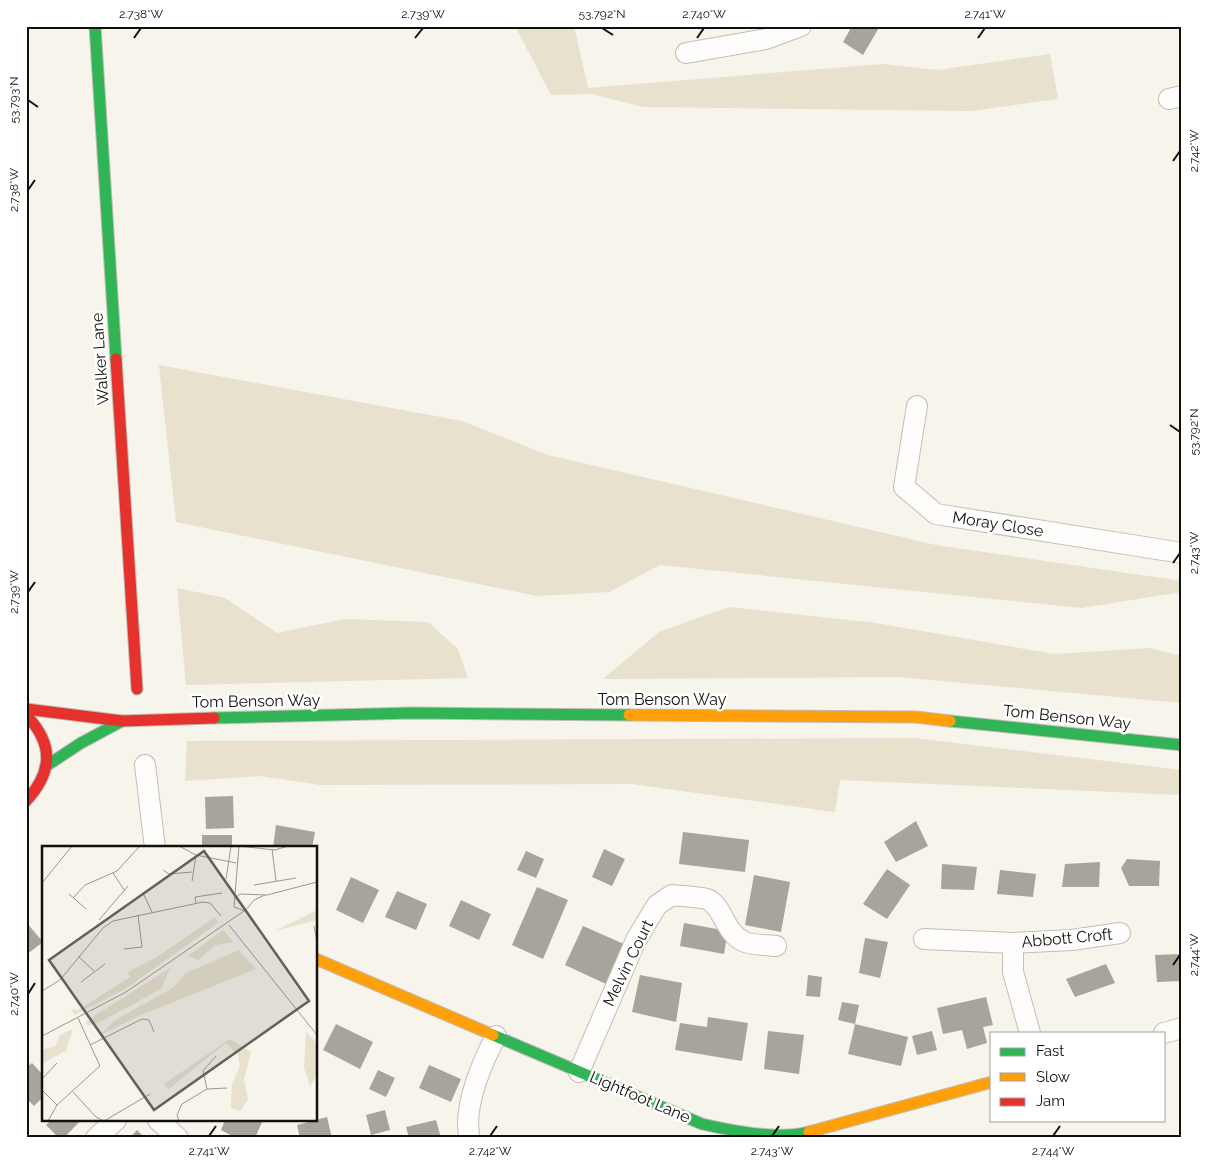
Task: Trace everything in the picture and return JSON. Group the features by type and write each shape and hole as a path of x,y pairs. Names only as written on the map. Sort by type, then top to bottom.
{"street":[{"name":"Walker Lane","path":"95,26 137,689"},
{"path":"686,52 766,39 801,26"},
{"name":"Moray Close","path":"917,406 904,486 936,514 1182,553"},
{"path":"26,709 122,721"},
{"name":"Tom Benson Way","path":"122,721 412,713 916,717 1182,745"},
{"path":"26,715 38,728 44,740 47,753 46,766 40,786 28,800"},
{"path":"46,766 81,743 122,721"},
{"path":"145,765 155,846"},
{"name":"Melvin Court","path":"579,1072 636,940 657,905 672,895 707,899 718,907 724,922 733,934 745,942 776,946"},
{"name":"Abbott Croft","path":"924,939 1013,942 1072,940 1120,933"},
{"name":"Abbott Croft","path":"1013,942 1013,972 1030,1032"},
{"name":"Lightfoot Lane","path":"318,960 702,1124 732,1131 786,1135 805,1133 990,1083"},
{"path":"1166,1032 1182,1028"},
{"path":"470,1138 468,1122 473,1091 487,1053 496,1036"},
{"path":"96,1138 114,1122"},
{"path":"160,1122 178,1138"}],"shaded area":[{"path":"515,26 574,26 588,88 883,64 937,70 1050,54 1058,99 972,111 643,107 592,94 551,95"},
{"path":"159,365 462,421 548,455 936,545 1182,581 1182,592 1081,608 660,565 609,592 537,596 176,522"},
{"path":"177,588 225,598 277,633 345,619 428,622 458,649 468,678 186,685"},
{"path":"729,607 876,623 1054,654 1150,648 1182,656 1182,703 898,677 603,679 659,632"},
{"path":"914,738 1182,770 1182,795 840,780 835,812 631,784 321,785 259,776 185,781 187,741"}],"building":[{"path":"589,26 602,26 602,28 589,29"},
{"path":"852,26 880,26 863,55 843,42"},
{"path":"233,796 234,828 206,829 205,797"},
{"path":"916,821 928,846 896,862 884,842"},
{"path":"276,825 315,832 312,846 273,846"},
{"path":"683,832 749,840 745,872 679,864"},
{"path":"202,835 232,835 232,846 202,846"},
{"path":"604,849 625,859 612,886 592,877"},
{"path":"526,851 544,859 536,878 517,870"},
{"path":"1127,859 1160,861 1159,886 1129,886 1121,868"},
{"path":"1100,862 1099,887 1062,887 1065,864"},
{"path":"942,864 977,867 974,890 941,889"},
{"path":"887,869 910,885 887,919 863,904"},
{"path":"1000,870 1036,874 1033,897 997,894"},
{"path":"754,875 790,882 781,932 745,925"},
{"path":"351,877 379,890 363,923 336,910"},
{"path":"537,887 568,900 543,959 512,945"},
{"path":"397,891 427,904 416,930 385,917"},
{"path":"461,900 491,914 479,940 449,926"},
{"path":"26,922 42,943 26,955"},
{"path":"684,923 728,931 724,954 680,946"},
{"path":"583,926 624,944 606,984 565,965"},
{"path":"865,938 888,942 880,978 859,973"},
{"path":"1182,954 1182,981 1157,982 1155,955"},
{"path":"1106,964 1115,983 1075,997 1066,979"},
{"path":"640,975 682,983 676,1022 632,1012"},
{"path":"808,975 822,977 820,997 806,996"},
{"path":"986,997 993,1025 983,1027 987,1043 967,1049 962,1030 943,1034 937,1008"},
{"path":"842,1002 859,1005 855,1024 838,1020"},
{"path":"708,1017 748,1023 742,1061 675,1050 680,1023 707,1027"},
{"path":"336,1024 373,1042 360,1069 323,1050"},
{"path":"855,1024 908,1037 901,1066 848,1054"},
{"path":"768,1031 804,1035 799,1074 764,1069"},
{"path":"932,1031 937,1050 917,1055 912,1036"},
{"path":"32,1063 42,1074 42,1098 34,1106 26,1098 26,1068"},
{"path":"429,1065 461,1079 451,1102 419,1088"},
{"path":"378,1070 395,1078 386,1097 369,1089"},
{"path":"385,1110 390,1130 371,1135 366,1115"},
{"path":"327,1117 332,1138 300,1138 297,1125 318,1122 318,1119"},
{"path":"436,1120 441,1138 409,1138 406,1127"},
{"path":"49,1122 79,1122 64,1138 59,1138 46,1125"},
{"path":"224,1122 262,1122 255,1138 236,1138 221,1130"},
{"path":"137,1130 145,1138 130,1138"}],"traffic: fast":[{"path":"95,26 116,359"},
{"path":"214,718 412,713 629,715"},
{"path":"46,766 81,743 122,721"},
{"path":"950,721 1182,745"},
{"path":"493,1035 702,1124 741,1132 770,1135 809,1132"}],"traffic: slow":[{"path":"629,715 916,717 950,721"},
{"path":"318,960 493,1035"},
{"path":"809,1132 990,1083"}],"traffic: jam":[{"path":"116,359 137,689"},
{"path":"26,709 122,721 214,718"},
{"path":"26,715 42,737 47,758 41,779 26,801"}]}
